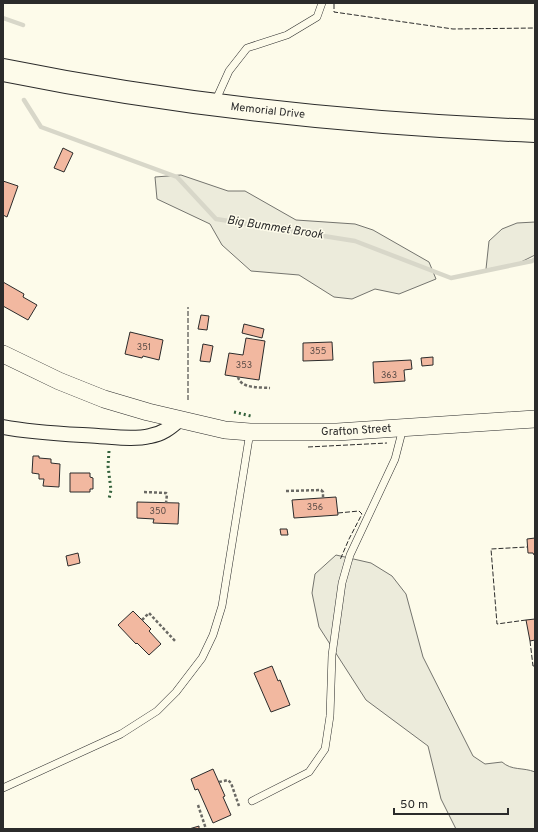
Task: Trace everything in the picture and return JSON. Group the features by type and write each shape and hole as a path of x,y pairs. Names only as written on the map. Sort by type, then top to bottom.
{"main road":[{"name":"Memorial Drive","path":"3,70 93,87 214,104 314,115 484,129 535,130"}],"street":[{"name":"Grafton Street","path":"3,354 59,381 89,393 148,412 225,430 250,432 337,432 535,418"},
{"path":"3,427 21,431 50,434 130,438 149,436 164,432 179,420"}],"lane":[{"path":"214,104 229,71 247,48 286,35 317,17 322,3"},
{"path":"252,801 310,772 325,749 330,716 332,654 342,583 350,555 395,458 403,428"},
{"path":"3,788 121,734 139,724 164,705 193,672 214,635 222,606 250,432"}],"path":[{"path":"238,377 243,385 270,388"},
{"path":"286,491 320,490 323,492 323,498"},
{"path":"144,492 166,493 166,503"},
{"path":"142,620 150,613 176,642"},
{"path":"219,782 228,780 231,783 239,806"},
{"path":"198,805 206,829"}],"shaded area":[{"path":"181,175 228,191 245,191 296,220 355,224 373,230 429,262 436,279 399,294 375,289 352,299 334,297 299,275 251,271 222,245 210,224 157,199 155,177"},
{"path":"535,222 535,255 513,266 486,269 489,241 502,229 517,223"},
{"path":"336,555 371,563 392,576 406,594 423,657 473,756 485,764 502,762 510,767 535,772 535,829 456,829 441,799 428,746 366,700 319,627 312,593 315,574"}],"building":[{"path":"63,148 73,153 64,172 54,168"},
{"path":"3,181 18,186 7,217 3,215"},
{"path":"3,282 24,294 23,297 37,305 28,320 3,306"},
{"path":"201,315 209,316 207,330 198,329"},
{"path":"244,324 264,329 262,338 242,333"},
{"path":"130,332 163,340 159,360 125,354"},
{"path":"246,338 265,341 259,380 225,375 229,353 243,355"},
{"path":"332,342 333,360 303,361 303,343"},
{"path":"203,344 213,346 210,362 200,361"},
{"path":"433,357 433,365 422,366 421,358"},
{"path":"411,360 412,369 404,370 405,381 374,383 373,362"},
{"path":"33,456 51,459 51,463 60,464 59,487 43,486 44,479 39,479 39,474 32,473"},
{"path":"70,473 90,473 90,477 93,478 93,489 90,489 90,492 70,492"},
{"path":"336,497 338,515 294,518 292,500"},
{"path":"137,502 179,503 178,524 153,523 154,519 137,518"},
{"path":"280,529 287,529 288,535 281,535"},
{"path":"535,538 534,555 533,553 528,553 527,539"},
{"path":"78,553 80,563 68,566 66,556"},
{"path":"133,611 151,629 149,631 161,644 149,655 118,625"},
{"path":"535,619 535,640 530,641 526,620"},
{"path":"272,666 278,681 280,680 290,705 271,712 254,673"},
{"path":"213,769 225,796 223,797 231,815 213,823 198,789 195,790 191,779"},
{"path":"199,826 199,829 189,829"}],"waterway":[{"name":"Big Bummet Brook","path":"3,18 23,25"},
{"name":"Big Bummet Brook","path":"24,100 41,127 177,177 216,219 355,241 451,278 532,261 535,259"}],"hedge":[{"path":"234,412 251,416"},
{"path":"109,451 108,466 111,490 109,499"}],"fence":[{"path":"334,4 334,12 453,29 535,28"},
{"path":"188,307 188,400"},
{"path":"308,447 387,443"},
{"path":"338,513 359,511 362,514 340,560"},
{"path":"526,620 497,624 491,549 527,547"},
{"path":"530,641 533,666 535,666"}]}
